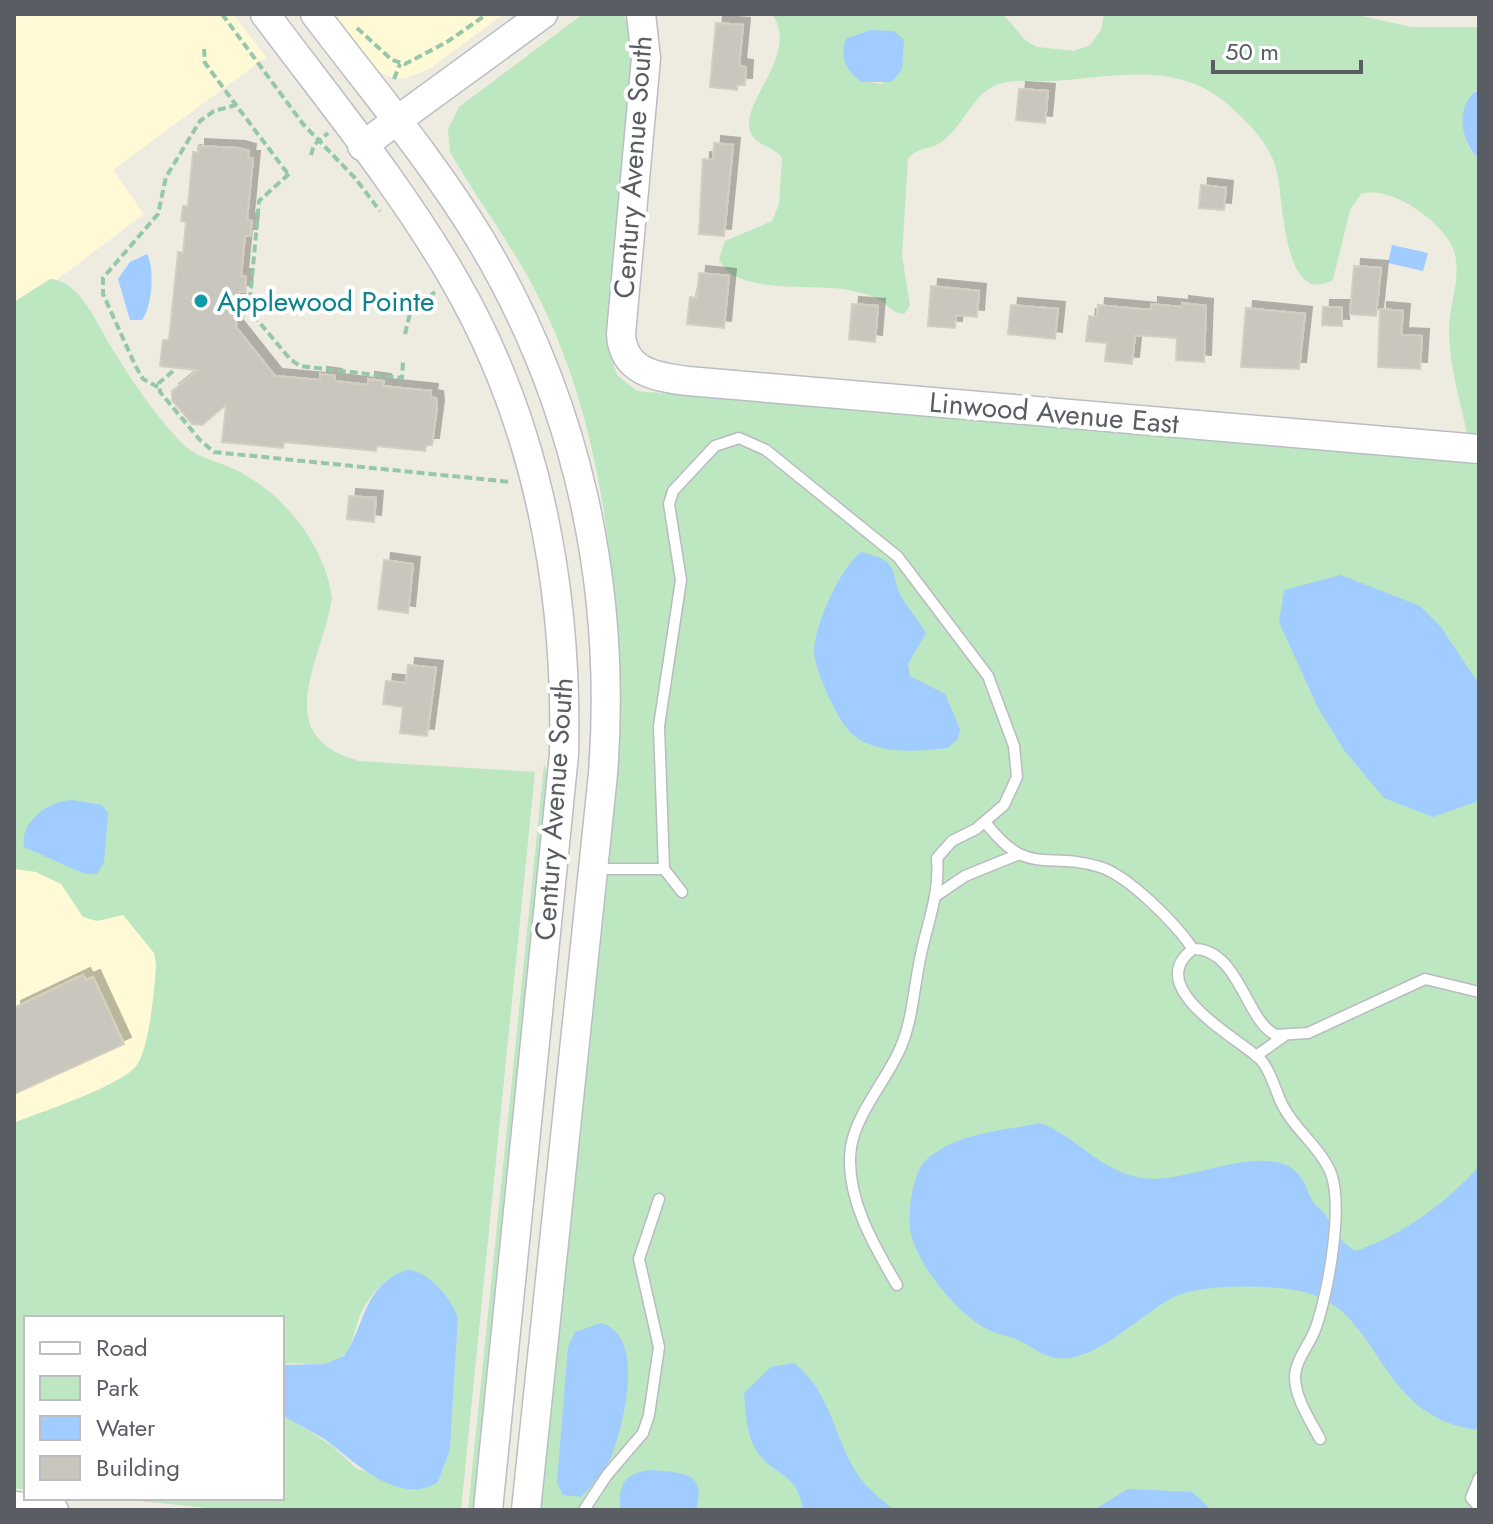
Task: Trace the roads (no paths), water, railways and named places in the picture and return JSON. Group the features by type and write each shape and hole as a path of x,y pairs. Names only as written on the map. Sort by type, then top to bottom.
{"main road":[{"name":"Century Avenue South","path":"265,14 456,281 507,392 542,507 564,640 563,763 488,1510"},
{"name":"Century Avenue South","path":"315,14 457,205 508,290 546,372 578,469 599,574 606,656 604,750 526,1510"},
{"path":"362,146 543,14"},
{"name":"Century Avenue South","path":"633,364 624,352 621,330 645,75 646,36 641,14"},
{"name":"Linwood Avenue East","path":"633,364 653,375 688,381 1479,449"},
{"path":"14,1506 54,1510"}],"lane":[{"path":"682,892 664,869 659,726 681,580 669,504 673,491 715,446 726,440 750,440 898,557 988,676 1017,762 1012,792 985,822 952,841 937,858 937,895 921,952 907,1032 857,1129 851,1147 856,1196 867,1227 897,1285"},
{"path":"985,822 1017,855"},
{"path":"937,895 965,876 1017,855 1089,864 1116,874 1183,934 1193,949"},
{"path":"593,869 664,869"},
{"path":"1193,949 1206,950 1239,981 1260,1022 1268,1031 1284,1036 1308,1033 1425,979 1479,992"},
{"path":"1193,949 1181,967 1181,983 1186,995 1223,1034 1256,1056 1267,1068 1288,1115 1330,1170 1336,1185 1337,1211 1320,1310 1295,1376 1301,1402 1320,1439"},
{"path":"1256,1056 1284,1036"},
{"path":"584,1510 607,1475 643,1433 649,1415 659,1347 639,1259 659,1199"},
{"path":"1479,1478 1471,1498 1479,1507"}],"water":[{"path":"871,30 894,31 904,40 902,69 892,82 861,82 845,62 843,50 847,38"},
{"path":"1479,89 1479,159 1467,143 1462,123 1466,104"},
{"path":"1392,245 1428,253 1423,271 1388,263"},
{"path":"147,254 152,278 148,306 142,320 130,320 118,279 130,262"},
{"path":"861,552 890,565 904,601 926,633 908,664 910,676 945,694 960,729 958,739 948,748 898,750 862,741 846,728 828,695 815,659 815,640 837,583"},
{"path":"1341,575 1420,606 1440,626 1479,684 1479,794 1476,802 1433,817 1384,798 1344,750 1318,708 1279,622 1284,590"},
{"path":"72,800 102,805 108,813 104,862 97,874 85,874 24,847 26,829 38,814 54,804"},
{"path":"1040,1123 1054,1129 1106,1165 1136,1177 1170,1178 1245,1162 1279,1163 1300,1176 1313,1202 1340,1238 1355,1251 1389,1237 1422,1217 1479,1166 1479,1430 1446,1422 1420,1407 1400,1388 1353,1323 1335,1306 1298,1291 1242,1286 1187,1292 1161,1305 1099,1347 1067,1358 1047,1356 1017,1339 980,1325 946,1294 920,1258 911,1235 914,1183 926,1160 951,1144 980,1134"},
{"path":"407,1270 431,1280 451,1304 458,1319 450,1450 438,1482 424,1488 409,1489 380,1480 325,1440 284,1415 284,1365 325,1364 344,1356 374,1295 393,1276"},
{"path":"601,1323 615,1330 623,1343 627,1360 628,1380 622,1420 613,1452 599,1476 581,1497 563,1495 557,1482 568,1347 575,1332"},
{"path":"794,1363 806,1374 824,1401 858,1475 893,1510 803,1510 791,1482 758,1453 749,1432 744,1393 771,1367"},
{"path":"652,1470 682,1474 695,1481 699,1497 696,1510 621,1510 620,1493 625,1481 636,1473"},
{"path":"1128,1489 1192,1492 1212,1510 1094,1510"}],"place":[{"name":"Applewood Pointe","path":"201,301"}]}
